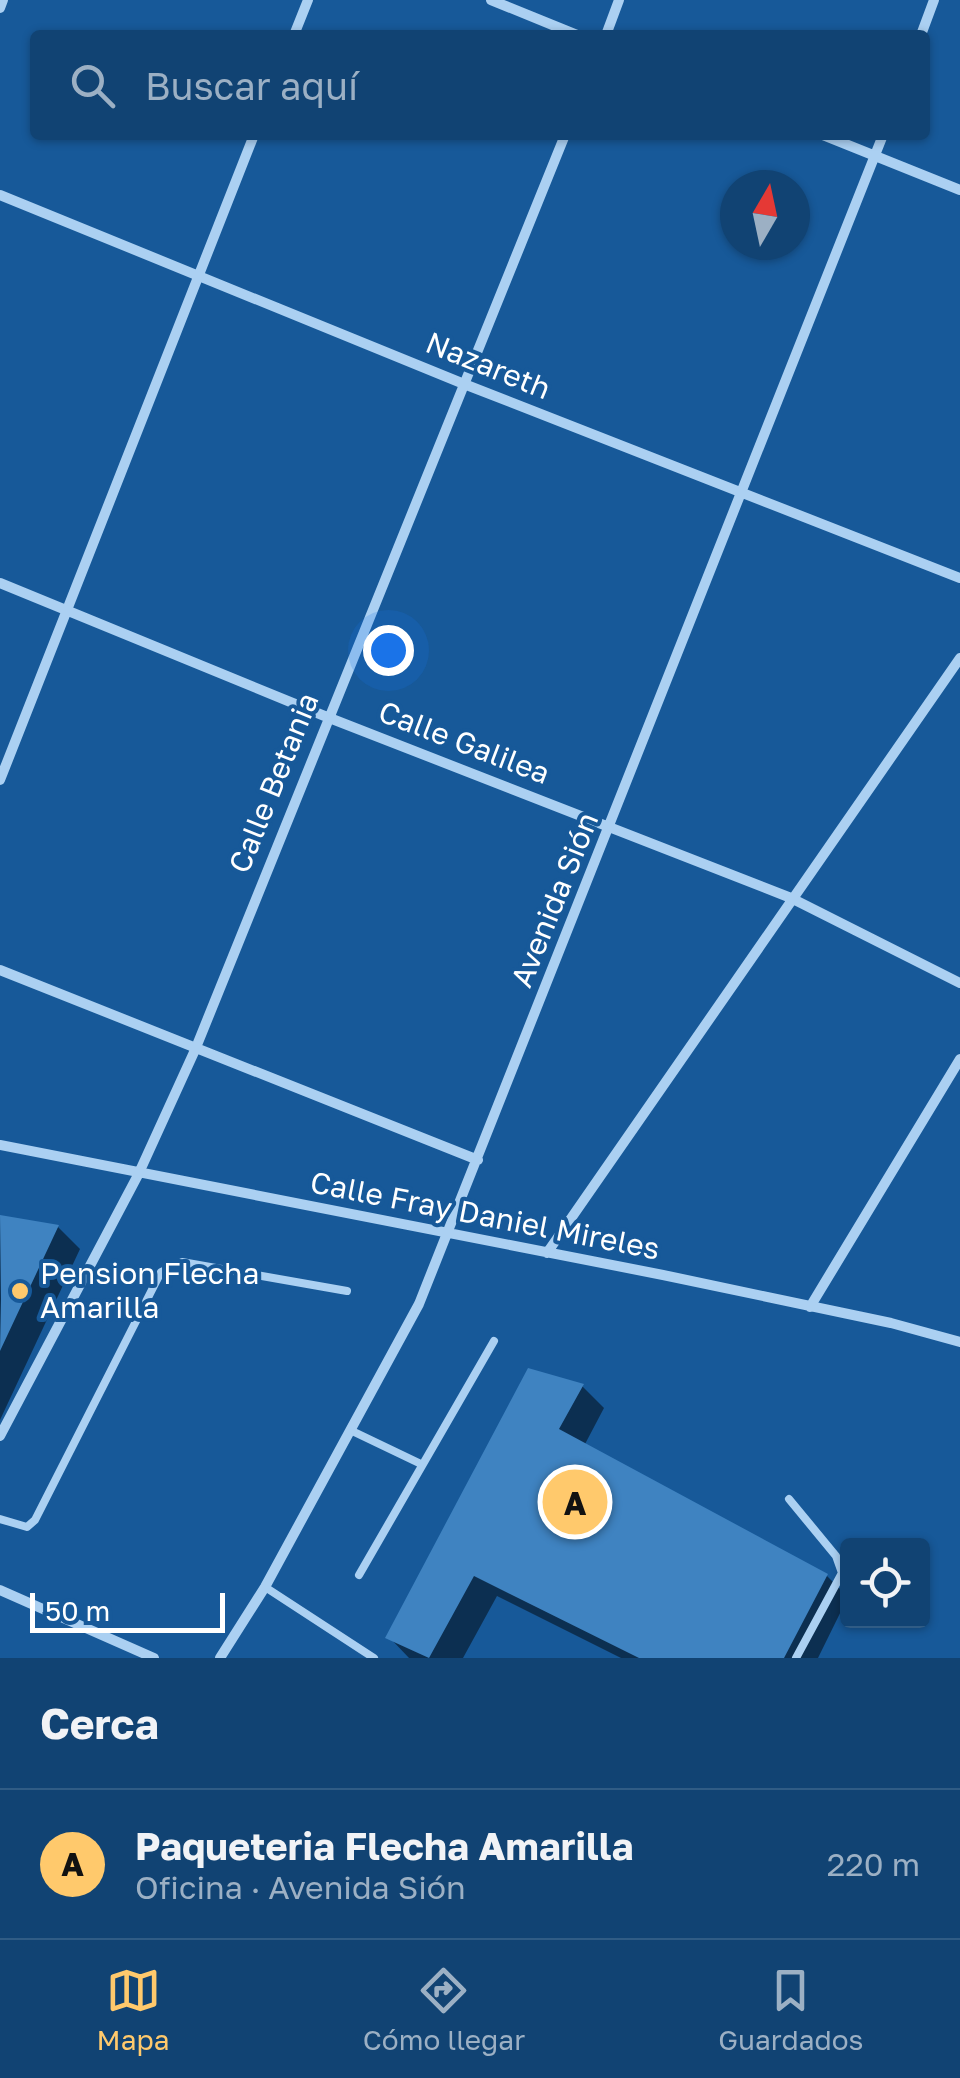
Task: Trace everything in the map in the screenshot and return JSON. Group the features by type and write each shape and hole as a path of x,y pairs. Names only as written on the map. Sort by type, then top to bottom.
{"street":[{"path":"0,8 3,0"},
{"path":"296,30 308,0"},
{"path":"491,0 566,30"},
{"path":"608,30 619,0"},
{"path":"923,30 934,0"},
{"path":"0,780 252,140"},
{"name":"Calle Betania","path":"0,1436 138,1175 195,1050 564,140"},
{"path":"835,140 960,190"},
{"name":"Avenida Sión","path":"220,1658 265,1588 419,1304 881,140"},
{"name":"Nazareth","path":"0,195 464,384 960,578"},
{"name":"Calle Galilea","path":"0,583 327,717 791,898 960,982"},
{"path":"547,1253 960,658"},
{"path":"0,970 478,1160"},
{"path":"810,1307 960,1059"},
{"name":"Calle Fray Daniel Mireles","path":"0,1145 547,1253 960,1342"},
{"path":"0,1590 154,1658"}],"lane":[{"path":"0,1519 16,1527 27,1527 35,1520 160,1272 182,1262 347,1292"},
{"path":"359,1575 494,1342"},
{"path":"350,1430 421,1464"},
{"path":"789,1499 836,1556 842,1573 796,1658"},
{"path":"265,1588 374,1658"}],"building":[{"name":"Pension Flecha Amarilla","path":"0,1215 59,1225 0,1351 1,1299"},
{"path":"528,1368 584,1384 559,1429 828,1574 784,1658 639,1658 474,1576 429,1658 385,1638"}],"place":[{"name":"Pension Flecha Amarilla","path":"20,1291"},
{"name":"Paqueteria Flecha Amarilla","path":"575,1502"}]}
